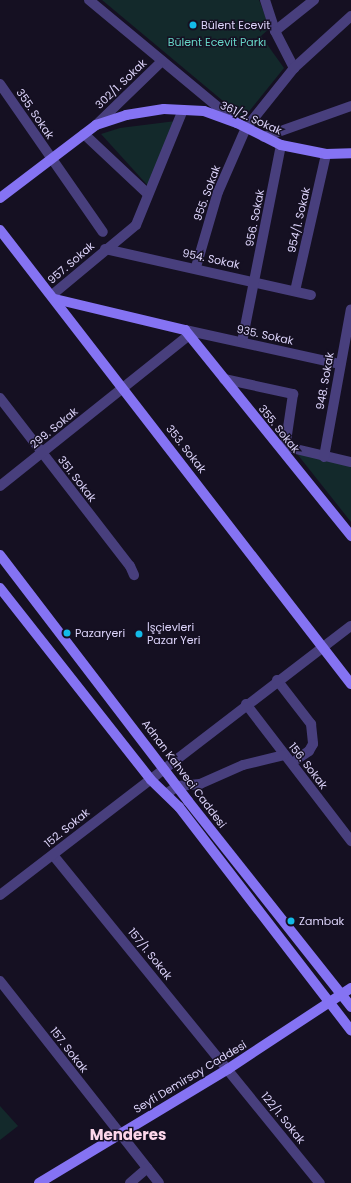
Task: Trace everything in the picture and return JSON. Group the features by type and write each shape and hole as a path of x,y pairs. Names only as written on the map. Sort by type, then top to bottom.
{"main road":[{"name":"361/2. Sokak","path":"0,198 96,125 130,115 164,109 204,111 242,126 281,145 326,154 351,152"},
{"name":"353. Sokak","path":"0,230 54,297 351,684"},
{"name":"935. Sokak","path":"54,297 187,333"},
{"name":"355. Sokak","path":"187,333 351,536"},
{"name":"Adnan Kahveci Caddesi","path":"0,555 164,769 351,1007"},
{"path":"0,588 151,780 179,807 351,1030"},
{"name":"Seyfi Demirsoy Caddesi","path":"39,1183 228,1069 351,988"}],"street":[{"path":"89,0 242,126"},
{"path":"265,0 275,31 294,68"},
{"path":"275,31 314,0"},
{"name":"955. Sokak","path":"196,267 218,192 242,126 294,68 351,16"},
{"name":"302/1. Sokak","path":"96,125 162,60"},
{"name":"355. Sokak","path":"0,84 102,232"},
{"path":"264,137 351,106"},
{"name":"957. Sokak","path":"54,297 105,249 136,225 182,110"},
{"path":"84,134 148,194"},
{"name":"956. Sokak","path":"242,342 281,145"},
{"name":"954/1. Sokak","path":"295,291 326,154"},
{"name":"954. Sokak","path":"105,249 196,267 311,295"},
{"name":"948. Sokak","path":"324,457 351,309"},
{"name":"935. Sokak","path":"187,333 242,342 340,364"},
{"name":"299. Sokak","path":"0,486 123,388 187,333"},
{"path":"224,379 293,394 285,448"},
{"name":"351. Sokak","path":"0,398 130,566 134,575"},
{"path":"273,441 285,448 351,462"},
{"path":"322,646 351,626"},
{"name":"152. Sokak","path":"0,896 124,798 151,780 246,704 322,646"},
{"path":"277,680 311,724 313,744 309,751 297,759"},
{"name":"156. Sokak","path":"246,704 351,841"},
{"path":"166,794 178,786 200,784 243,765 284,755"},
{"name":"157/1. Sokak","path":"53,855 228,1069"},
{"name":"157. Sokak","path":"0,981 159,1183"},
{"name":"122/1. Sokak","path":"228,1069 320,1183"},
{"path":"130,1183 147,1168"}],"green space":[{"name":"Bülent Ecevit Parkı","path":"102,0 259,0 270,28 261,36 284,68 247,114 241,116"},
{"path":"176,121 150,188 101,134 120,128"},
{"path":"294,450 351,462 351,522"},
{"path":"0,1106 18,1126 0,1140"}],"place":[{"name":"Bülent Ecevit","path":"193,25"},
{"name":"Pazaryeri","path":"67,633"},
{"name":"İşçievleri Pazar Yeri","path":"139,634"},
{"name":"Zambak","path":"291,921"}],"district":[{"name":"Menderes","path":"128,1135"}]}
